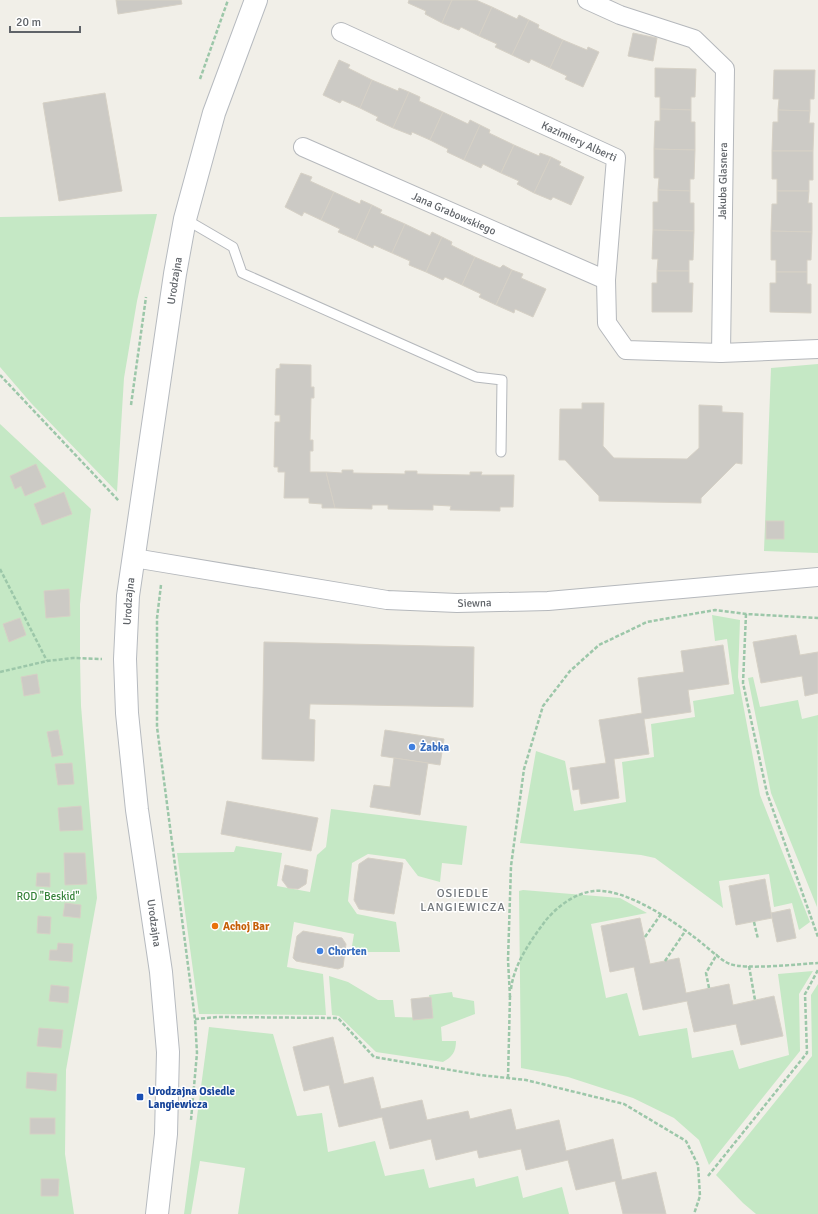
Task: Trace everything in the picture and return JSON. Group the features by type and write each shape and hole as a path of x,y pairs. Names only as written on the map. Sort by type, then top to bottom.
{"street":[{"name":"Urodzajna","path":"157,1214 166,1134 168,1052 161,972 137,810 127,713 126,641 128,596 173,282 185,219 214,113 256,0"},
{"name":"Jakuba Glasnera","path":"587,0 620,15 694,39 725,69 721,353"},
{"name":"Kazimiery Alberti","path":"341,32 616,158 606,280 607,323 626,350 721,353"},
{"name":"Jana Grabowskiego","path":"303,147 606,280"},
{"path":"721,353 818,349"},
{"name":"Siewna","path":"134,558 387,600 457,603 548,601 818,577"}],"lane":[{"path":"185,219 233,247 242,273 476,377 502,380 501,452"}],"path":[{"path":"0,375 122,505"},
{"path":"0,569 47,661"},
{"path":"161,585 157,618 157,727 195,1019 197,1053 190,1128"},
{"path":"508,1078 510,997 508,960 511,866 524,769 543,706 570,671 599,645 647,622 715,610 746,614 818,618"},
{"path":"746,614 743,683 767,794 818,937"},
{"path":"0,672 47,661 80,658"},
{"path":"510,997 513,976 537,932 554,910 570,899 594,891 607,892 638,900 686,930 730,964 749,966 818,963"},
{"path":"644,937 661,914"},
{"path":"754,922 758,939"},
{"path":"664,961 686,930"},
{"path":"709,988 706,973 717,954"},
{"path":"749,966 756,1000"},
{"path":"708,1176 807,1053 805,994 818,970"},
{"path":"195,1019 218,1017 338,1018 374,1057 526,1080 624,1104 686,1141 698,1165 700,1196 694,1214"}],"green space":[{"path":"157,214 137,301 124,378 117,492 31,403 0,367 0,217"},
{"path":"818,364 818,553 764,551 771,368"},
{"name":"ROD \"Beskid\"","path":"0,424 91,509 80,604 80,658 81,706 97,898 66,1070 65,1154 74,1214 0,1214"},
{"path":"712,615 740,620 738,677 760,795 810,922 799,930 792,903 774,907 769,874 719,881 723,908 655,858 641,855 520,843 536,751 565,761 574,811 626,802 622,762 654,757 651,724 695,717 693,701 734,694 727,639 715,641"},
{"path":"753,677 760,707 798,700 802,719 818,715 817,907 771,793 748,678"},
{"path":"331,809 467,826 462,865 442,863 440,882 418,876 405,859 368,854 352,863 348,901 357,914 396,922 400,952 351,952 354,934 294,922 287,967 323,974 326,1015 199,1014 177,853 234,852 236,846 282,853 277,886 310,892 317,855 326,847"},
{"path":"523,890 620,898 647,913 591,924 606,998 627,993 639,1036 687,1028 692,1058 733,1050 739,1069 789,1055 778,974 813,971 799,994 800,1051 709,1165 699,1140 674,1118 633,1098 568,1077 521,1068 519,891"},
{"path":"329,976 348,982 378,1000 393,1000 395,1017 432,1018 429,995 452,992 453,997 474,1001 475,1014 441,1027 442,1041 456,1041 453,1054 443,1062 376,1052 339,1016 332,1015"},
{"path":"818,984 818,1214 756,1214 716,1175 812,1056 811,995"},
{"path":"209,1027 273,1034 297,1116 322,1113 328,1152 375,1141 385,1176 424,1169 429,1188 474,1178 476,1187 518,1176 523,1198 562,1187 569,1214 238,1214 245,1168 200,1161 191,1214 184,1214"}],"building":[{"path":"116,0 181,0 182,4 118,14"},
{"path":"409,0 452,0 442,23 425,14 426,11 408,3"},
{"path":"452,0 476,0 492,7 479,36 461,27 459,30 442,23"},
{"path":"492,7 517,19 519,15 529,20 512,55 495,47 497,44 479,36"},
{"path":"529,20 539,25 538,28 563,40 550,68 531,59 529,63 512,55"},
{"path":"633,33 657,38 653,61 628,56"},
{"path":"563,40 587,50 588,47 599,52 583,87 565,79 567,76 550,68"},
{"path":"339,60 350,65 348,68 372,80 360,108 342,100 340,103 323,95"},
{"path":"655,68 696,69 695,97 691,97 691,110 660,109 660,97 655,97"},
{"path":"774,70 815,70 814,99 810,99 810,111 778,110 779,99 773,99"},
{"path":"372,80 398,91 399,88 409,92 393,128 376,120 378,117 360,108"},
{"path":"409,92 420,97 419,101 443,112 430,140 412,132 411,135 393,128"},
{"path":"105,93 122,191 59,201 43,103"},
{"path":"660,109 691,110 691,122 695,122 695,150 654,149 655,121 660,121"},
{"path":"778,110 810,111 809,123 814,123 813,151 772,151 773,122 778,122"},
{"path":"443,112 468,124 470,120 480,125 464,160 447,152 448,149 430,140"},
{"path":"480,125 490,130 489,133 514,145 501,173 483,164 481,168 464,160"},
{"path":"514,145 539,156 540,153 551,157 534,193 517,184 519,181 501,173"},
{"path":"654,149 695,150 694,179 690,179 690,191 658,190 659,178 654,178"},
{"path":"772,151 813,151 813,180 809,180 809,191 777,191 777,179 772,179"},
{"path":"551,157 561,162 559,165 584,177 571,205 553,197 551,200 534,193"},
{"path":"301,173 312,177 310,181 334,192 321,220 304,212 302,216 285,207"},
{"path":"658,190 690,191 690,203 694,203 694,231 653,230 653,202 658,202"},
{"path":"777,191 809,191 808,203 812,203 812,232 771,231 772,204 777,204"},
{"path":"334,192 360,204 361,200 372,205 356,240 338,232 340,229 321,220"},
{"path":"372,205 382,210 380,213 405,224 392,253 374,245 373,248 356,240"},
{"path":"405,224 430,236 432,232 442,237 426,272 409,265 410,261 392,253"},
{"path":"653,230 694,231 693,260 689,260 689,271 657,271 658,259 652,259"},
{"path":"771,231 812,232 811,260 807,260 807,272 776,272 776,260 771,260"},
{"path":"442,237 452,242 451,245 475,257 462,285 445,277 443,280 426,272"},
{"path":"475,257 500,268 503,265 512,270 496,305 479,297 481,294 462,285"},
{"path":"512,270 523,274 521,278 546,289 533,317 515,309 514,313 496,305"},
{"path":"657,271 689,271 689,283 693,283 692,312 652,312 652,283 657,283"},
{"path":"776,272 807,272 807,284 811,284 811,313 770,312 770,283 776,283"},
{"path":"280,364 311,365 311,387 314,387 314,398 311,398 310,440 313,440 313,451 310,451 310,472 326,472 335,508 322,508 322,504 309,503 309,498 284,498 285,472 278,472 278,467 274,467 275,422 280,422 280,415 275,415 276,369 280,368"},
{"path":"582,403 604,403 603,446 614,458 687,459 699,448 699,405 722,406 722,412 743,413 742,464 736,463 701,498 701,503 599,501 599,496 565,460 559,460 560,409 582,409"},
{"path":"36,464 46,487 25,496 21,486 15,489 10,476"},
{"path":"342,470 353,470 353,473 405,474 405,471 417,471 417,474 470,475 470,472 482,472 481,475 514,475 513,507 500,507 500,511 450,510 451,506 433,505 433,510 388,509 388,505 372,505 372,509 335,508 326,472 342,473"},
{"path":"64,492 72,514 42,525 34,504"},
{"path":"766,521 784,521 784,539 766,539"},
{"path":"69,589 70,616 46,618 44,591"},
{"path":"20,618 26,635 9,642 3,624"},
{"path":"796,635 800,655 818,652 818,693 805,696 802,676 761,683 753,642"},
{"path":"264,642 474,647 473,707 310,704 309,719 315,720 314,761 262,759"},
{"path":"723,645 729,684 688,690 691,712 644,719 649,754 614,759 619,798 581,804 579,789 573,790 570,768 606,763 599,720 642,713 638,678 684,672 681,651"},
{"path":"37,674 40,693 24,696 21,677"},
{"path":"58,730 63,755 52,757 47,732"},
{"name":"Żabka","path":"385,730 444,739 440,765 381,756"},
{"path":"394,758 428,763 420,815 370,807 374,785 390,787"},
{"path":"72,763 74,784 58,785 55,764"},
{"path":"227,801 318,818 311,851 221,834"},
{"path":"81,806 83,830 60,831 58,808"},
{"path":"64,853 85,853 87,884 65,885"},
{"path":"368,858 403,863 394,914 359,909 354,900 359,864"},
{"path":"285,865 308,870 306,884 298,889 288,888 282,880"},
{"path":"37,873 50,873 50,887 36,886"},
{"path":"765,879 772,918 736,925 729,886"},
{"path":"65,903 81,905 80,918 63,916"},
{"path":"790,909 796,938 777,942 771,913"},
{"path":"38,916 51,917 50,934 37,933"},
{"path":"640,918 650,964 679,958 686,993 729,984 733,1005 774,996 783,1036 741,1045 736,1024 694,1032 687,1001 643,1010 634,967 610,972 601,926"},
{"name":"Chorten","path":"303,931 342,938 346,944 343,967 338,969 296,961 293,958 297,936"},
{"path":"58,943 73,944 72,962 49,960 50,950 57,950"},
{"path":"51,985 69,987 68,1003 49,1001"},
{"path":"431,997 433,1018 413,1020 411,999"},
{"path":"39,1028 63,1030 61,1048 37,1046"},
{"path":"333,1037 344,1084 373,1077 381,1109 422,1100 427,1120 468,1111 470,1119 511,1109 516,1130 559,1120 566,1151 613,1139 622,1180 656,1172 666,1214 623,1214 615,1181 576,1190 568,1160 526,1170 521,1149 479,1158 477,1150 436,1160 431,1139 390,1149 382,1117 339,1127 329,1085 304,1091 293,1047"},
{"path":"27,1072 57,1074 56,1091 26,1088"},
{"path":"30,1118 55,1118 55,1134 30,1134"},
{"path":"41,1179 59,1179 58,1196 41,1196"}],"place":[{"name":"Żabka","path":"412,747"},
{"name":"Achoj Bar","path":"215,926"},
{"name":"Chorten","path":"320,951"},
{"name":"Urodzajna Osiedle Langiewicza","path":"140,1097"}],"district":[{"name":"OSIEDLE LANGIEWICZA","path":"463,900"}]}
